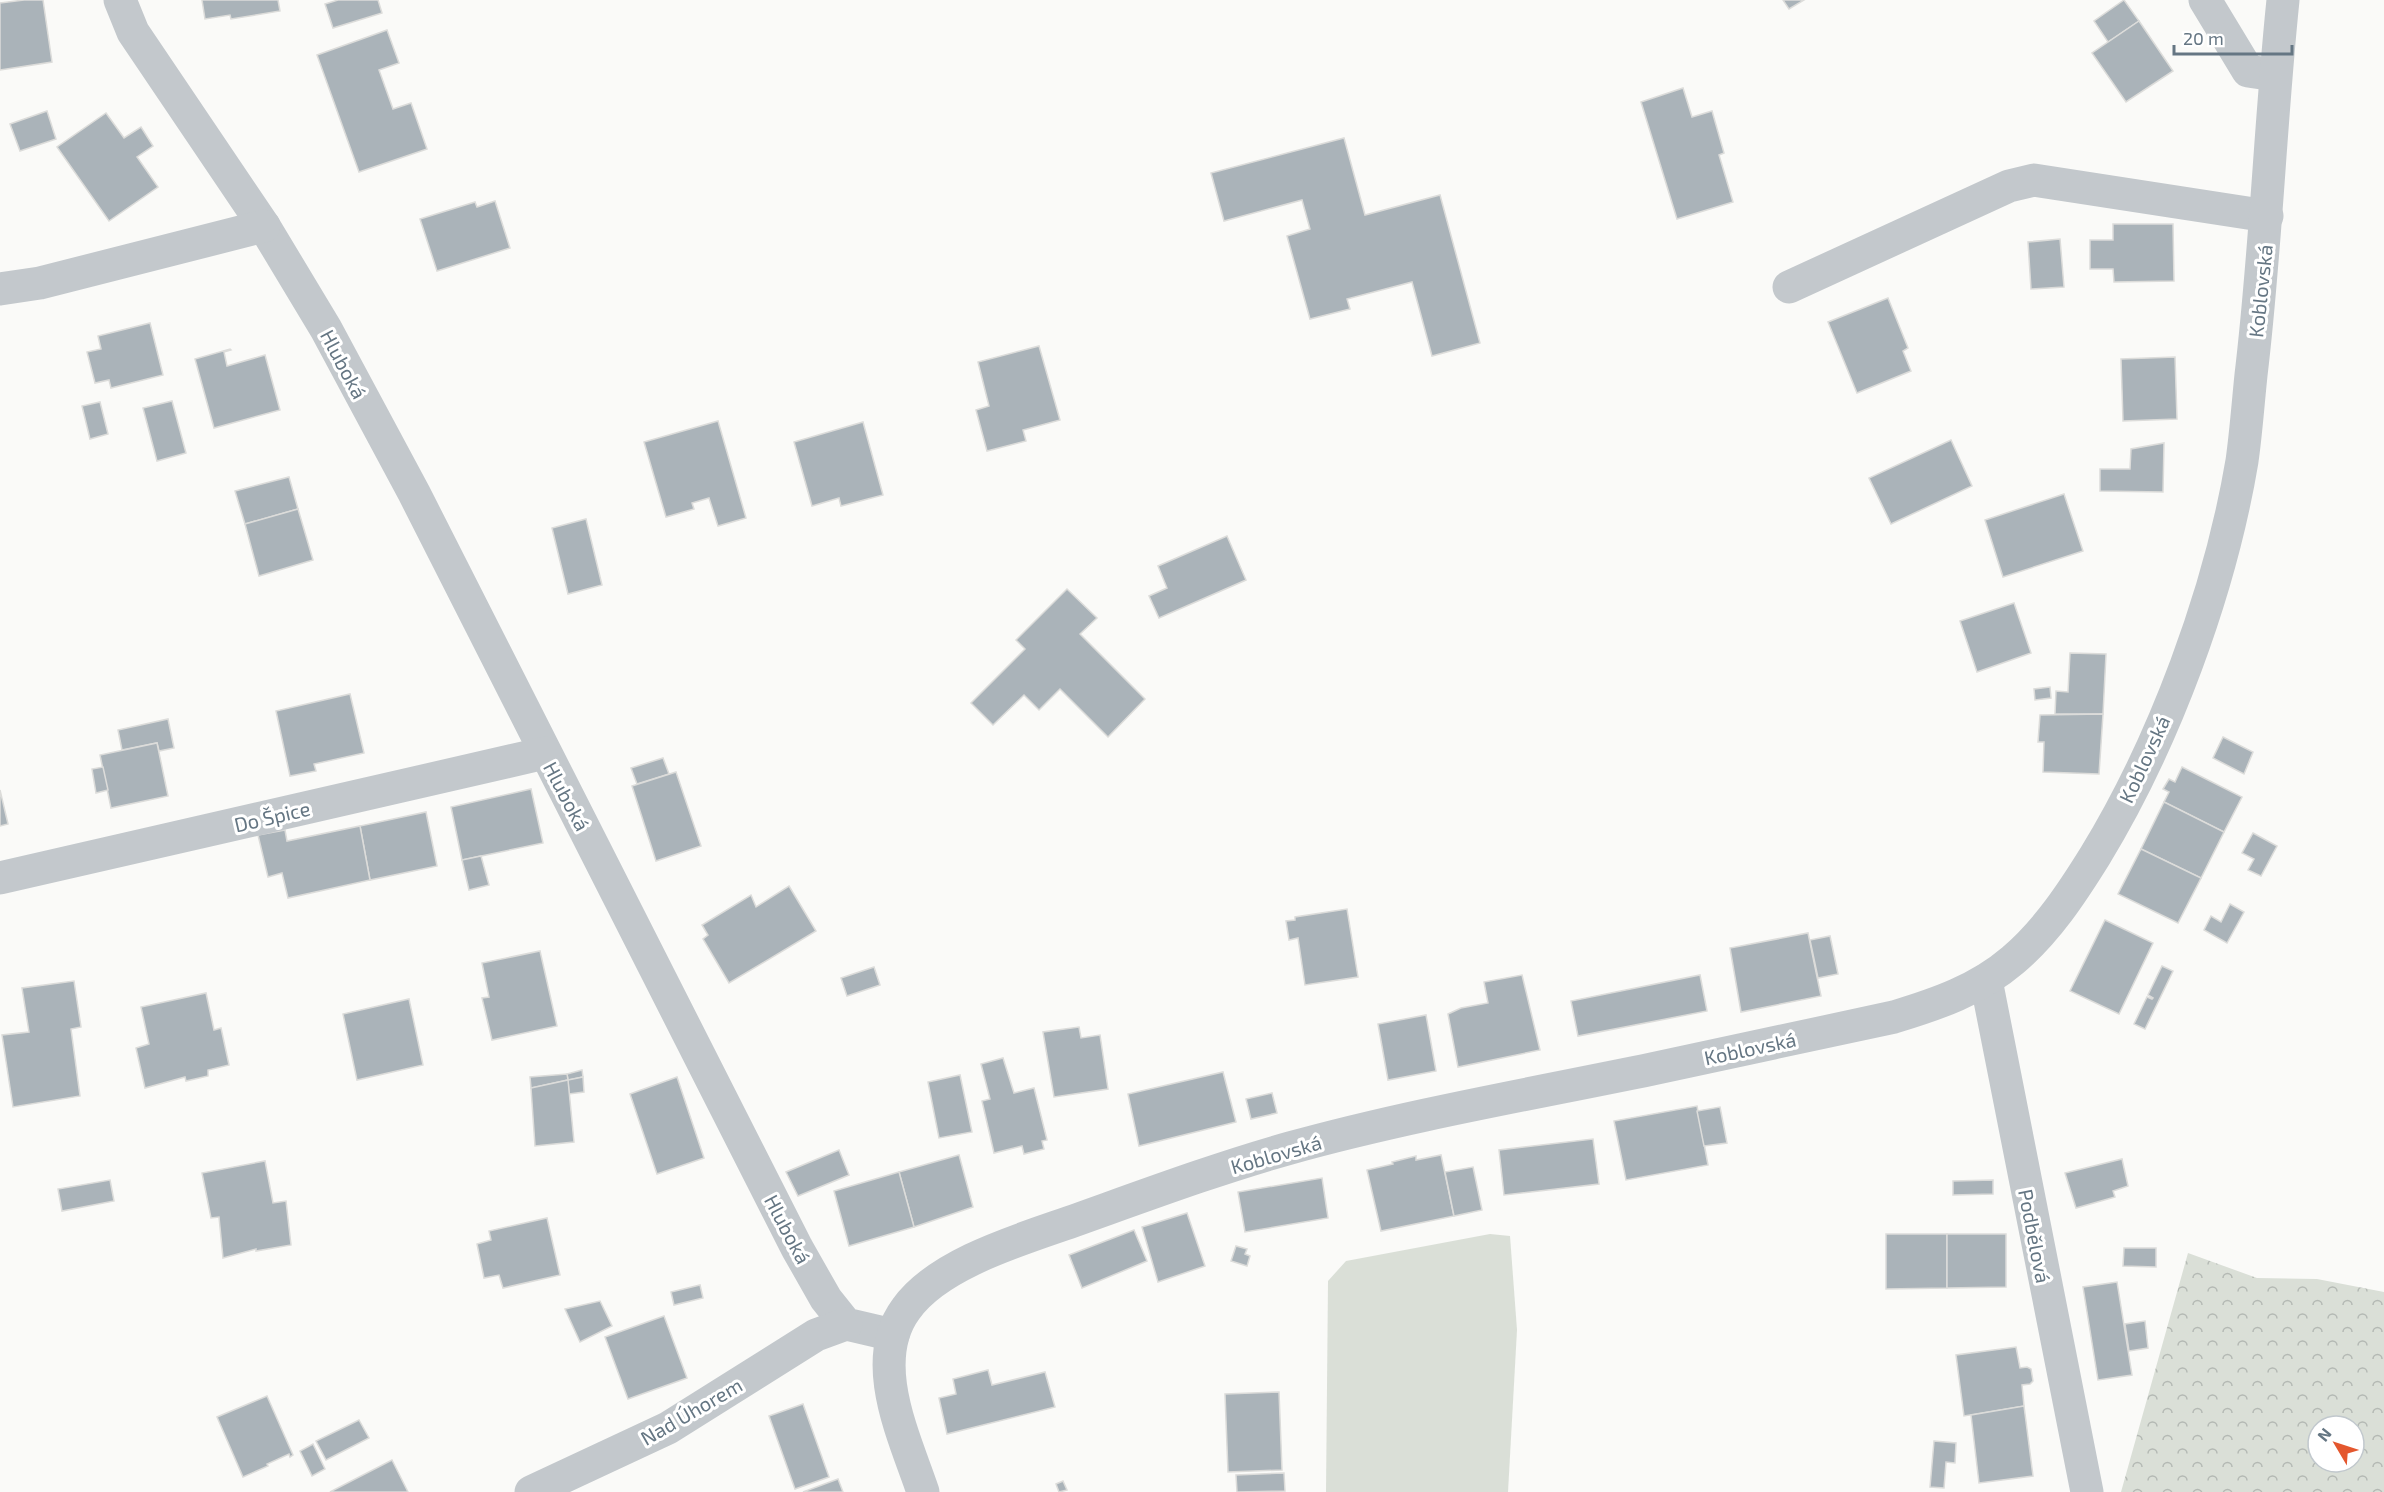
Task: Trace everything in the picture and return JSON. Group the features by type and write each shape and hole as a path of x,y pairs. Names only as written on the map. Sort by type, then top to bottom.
{"street":[{"name":"Hluboká","path":"120,0 133,32 264,226 326,329 408,483 544,753 612,881 797,1248 826,1299 846,1324"},
{"path":"2205,0 2248,71 2275,75"},
{"name":"Koblovská","path":"923,1492 899,1421 890,1383 889,1362 893,1335 905,1309 928,1285 962,1266 1004,1246 1253,1160 1410,1118 1894,1017 1941,1003 1986,980 2014,959 2035,938 2073,890 2103,843 2142,766 2199,629 2228,522 2242,461 2267,216 2275,75 2283,0"},
{"name":"Koblovská","path":"1789,287 2009,186 2034,180 2267,216"},
{"path":"0,289 40,283 264,226"},
{"name":"Do Špice","path":"0,878 544,753"},
{"name":"Podbělová","path":"1986,980 1994,1011 2034,1233 2087,1492"},
{"path":"846,1324 893,1335"},
{"name":"Nad Úhorem","path":"531,1492 668,1428 816,1335 846,1324"}],"green space":[{"path":"1490,1234 1510,1236 1517,1330 1508,1492 1326,1492 1328,1281 1346,1261"},
{"path":"2188,1253 2257,1278 2317,1279 2384,1292 2384,1492 2121,1492"}],"building":[{"path":"43,0 52,62 0,70 0,3"},
{"path":"202,0 278,0 280,11 231,19 230,15 205,19"},
{"path":"338,0 378,0 382,13 333,28 325,4"},
{"path":"1783,0 1804,0 1789,9"},
{"path":"2124,0 2139,21 2108,42 2094,21"},
{"path":"2139,21 2173,71 2126,102 2092,53"},
{"path":"387,30 399,63 379,70 393,109 411,103 427,149 359,172 317,55"},
{"path":"1683,88 1692,117 1712,111 1724,153 1719,155 1733,202 1677,219 1641,102"},
{"path":"47,111 56,139 20,151 10,124"},
{"path":"106,113 124,138 141,127 153,146 137,157 158,187 109,221 57,147"},
{"path":"1344,138 1365,215 1440,195 1480,343 1432,356 1412,282 1347,299 1350,309 1310,319 1287,236 1310,229 1302,200 1224,221 1211,173"},
{"path":"495,201 510,248 437,271 420,219 475,202 477,207"},
{"path":"2113,224 2173,224 2174,281 2114,282 2113,269 2090,269 2090,240 2113,240"},
{"path":"2060,239 2064,287 2031,289 2028,242"},
{"path":"1888,298 1908,348 1903,351 1911,371 1857,393 1828,322"},
{"path":"150,323 163,375 111,388 109,380 95,383 87,352 101,349 98,336"},
{"path":"1039,346 1060,420 1023,430 1026,441 987,451 976,410 989,406 978,362"},
{"path":"230,349 224,352 227,366 265,355 280,410 214,428 195,359"},
{"path":"2175,357 2177,419 2123,421 2121,359"},
{"path":"172,401 186,453 157,461 143,408"},
{"path":"100,402 108,434 90,439 82,406"},
{"path":"718,421 746,518 718,526 709,498 692,503 694,509 666,517 644,442"},
{"path":"863,422 883,495 841,506 839,498 812,506 794,442"},
{"path":"1951,440 1972,486 1891,524 1869,478"},
{"path":"2164,443 2163,492 2100,491 2100,469 2130,469 2131,449"},
{"path":"289,477 298,509 245,524 235,491"},
{"path":"2064,494 2083,551 2003,577 1985,520"},
{"path":"298,509 313,560 259,576 245,524"},
{"path":"586,519 602,585 568,594 552,528"},
{"path":"1227,536 1246,580 1159,618 1149,596 1167,588 1158,566"},
{"path":"1067,589 1097,618 1080,634 1145,699 1108,737 1060,689 1039,710 1024,695 993,725 971,703 1025,649 1016,640"},
{"path":"2014,603 2031,653 1977,672 1960,621"},
{"path":"2070,653 2106,654 2103,714 2055,714 2056,691 2068,692"},
{"path":"2050,687 2051,698 2035,700 2034,689"},
{"path":"350,694 364,753 314,764 316,771 290,776 276,711"},
{"path":"2103,714 2099,774 2043,772 2044,742 2038,742 2040,715"},
{"path":"168,719 174,748 159,751 157,743 122,750 118,730"},
{"path":"2223,737 2253,752 2244,774 2213,758"},
{"path":"157,743 168,796 111,808 100,755"},
{"path":"663,758 669,774 637,784 631,768"},
{"path":"103,767 108,790 96,793 92,769"},
{"path":"2182,767 2242,797 2224,832 2164,802 2169,792 2163,789 2169,779 2175,782"},
{"path":"676,772 701,846 656,861 632,786"},
{"path":"531,789 543,843 462,860 451,807"},
{"path":"0,790 8,824 0,826"},
{"path":"2164,802 2224,832 2201,878 2141,849"},
{"path":"426,812 437,866 370,880 360,826"},
{"path":"360,826 370,880 288,898 282,873 268,877 258,835 285,830 287,841"},
{"path":"2253,833 2277,846 2261,876 2248,870 2254,859 2242,853"},
{"path":"2141,849 2201,878 2178,923 2118,894"},
{"path":"481,856 489,885 469,890 462,860"},
{"path":"789,886 816,931 729,983 703,939 708,935 702,925 751,895 756,907"},
{"path":"2230,904 2244,912 2227,943 2204,930 2211,916 2221,922"},
{"path":"1347,909 1358,977 1305,985 1298,938 1289,940 1286,921 1295,920 1295,917"},
{"path":"2105,920 2153,943 2119,1014 2070,991"},
{"path":"1808,933 1821,996 1741,1012 1730,948"},
{"path":"1830,936 1838,974 1818,978 1810,940"},
{"path":"540,951 557,1026 492,1040 482,998 489,997 482,963"},
{"path":"2162,966 2173,971 2145,1029 2134,1024 2147,997 2153,998 2148,995"},
{"path":"874,967 880,985 847,996 841,978"},
{"path":"1522,975 1540,1050 1458,1067 1448,1014 1461,1008 1488,1003 1484,982"},
{"path":"1700,975 1707,1011 1578,1036 1571,1001"},
{"path":"74,981 81,1027 71,1029 80,1096 13,1107 2,1035 29,1032 22,988"},
{"path":"206,993 214,1030 221,1028 229,1065 208,1070 208,1076 186,1081 185,1077 145,1088 136,1048 149,1044 141,1007"},
{"path":"409,999 423,1065 357,1080 343,1014"},
{"path":"1426,1015 1436,1071 1388,1080 1378,1024"},
{"path":"1079,1027 1081,1038 1100,1035 1108,1089 1054,1097 1043,1032"},
{"path":"1003,1058 1014,1093 1034,1088 1047,1140 1042,1141 1044,1149 1024,1154 1022,1146 994,1153 982,1101 990,1099 981,1064"},
{"path":"582,1070 583,1077 568,1080 567,1074"},
{"path":"1223,1072 1236,1122 1139,1146 1128,1094"},
{"path":"567,1074 568,1080 531,1088 530,1077"},
{"path":"960,1075 972,1132 939,1138 928,1082"},
{"path":"583,1077 584,1092 569,1094 568,1080"},
{"path":"677,1077 704,1158 657,1174 630,1094"},
{"path":"568,1080 574,1142 535,1146 531,1088"},
{"path":"1272,1093 1277,1113 1251,1119 1246,1099"},
{"path":"1697,1106 1708,1165 1626,1180 1614,1121"},
{"path":"1720,1107 1727,1143 1704,1146 1697,1111"},
{"path":"1593,1139 1599,1184 1504,1195 1499,1150"},
{"path":"839,1150 849,1175 798,1196 786,1172"},
{"path":"959,1155 973,1207 914,1227 899,1172"},
{"path":"1441,1155 1454,1216 1381,1231 1367,1170 1416,1156 1416,1160"},
{"path":"2122,1159 2128,1186 2113,1191 2115,1197 2076,1208 2065,1173"},
{"path":"265,1161 273,1203 286,1201 291,1245 256,1251 256,1249 223,1258 219,1217 211,1218 202,1173"},
{"path":"1473,1167 1482,1210 1454,1216 1445,1172"},
{"path":"899,1172 914,1227 849,1246 834,1191"},
{"path":"1322,1178 1328,1218 1245,1232 1238,1192"},
{"path":"110,1180 114,1201 62,1211 58,1189"},
{"path":"1993,1180 1993,1194 1953,1195 1953,1181"},
{"path":"1187,1213 1205,1266 1158,1282 1142,1227"},
{"path":"547,1218 560,1275 503,1288 499,1275 484,1278 477,1244 491,1240 489,1231"},
{"path":"1134,1230 1147,1261 1082,1288 1069,1255"},
{"path":"1886,1234 1947,1234 1947,1288 1886,1289"},
{"path":"1947,1234 2006,1234 2006,1287 1947,1288"},
{"path":"1236,1246 1247,1249 1245,1254 1250,1256 1247,1266 1231,1261"},
{"path":"2124,1248 2156,1248 2156,1267 2123,1266"},
{"path":"2117,1282 2132,1375 2098,1380 2083,1287"},
{"path":"700,1285 703,1298 674,1305 671,1292"},
{"path":"600,1301 612,1326 580,1342 565,1309"},
{"path":"664,1316 687,1378 628,1399 605,1337"},
{"path":"2145,1321 2148,1348 2129,1351 2125,1324"},
{"path":"2016,1347 2020,1368 2031,1369 2033,1381 2022,1385 2024,1406 1964,1416 1956,1355"},
{"path":"988,1370 992,1385 1045,1372 1055,1407 947,1434 939,1398 956,1394 953,1379"},
{"path":"1279,1392 1282,1470 1228,1472 1225,1394"},
{"path":"267,1396 293,1455 290,1457 289,1454 243,1477 217,1417"},
{"path":"803,1404 829,1477 795,1489 769,1416"},
{"path":"2024,1406 2033,1476 1979,1483 1971,1415"},
{"path":"359,1420 369,1438 326,1460 316,1441"},
{"path":"1934,1441 1956,1443 1955,1463 1946,1462 1944,1488 1930,1487"},
{"path":"313,1444 325,1469 312,1476 300,1451"},
{"path":"392,1460 408,1492 330,1492"},
{"path":"1284,1473 1285,1491 1237,1492 1236,1475"},
{"path":"838,1479 843,1492 803,1492"},
{"path":"1063,1481 1067,1490 1059,1492 1056,1484"}]}
